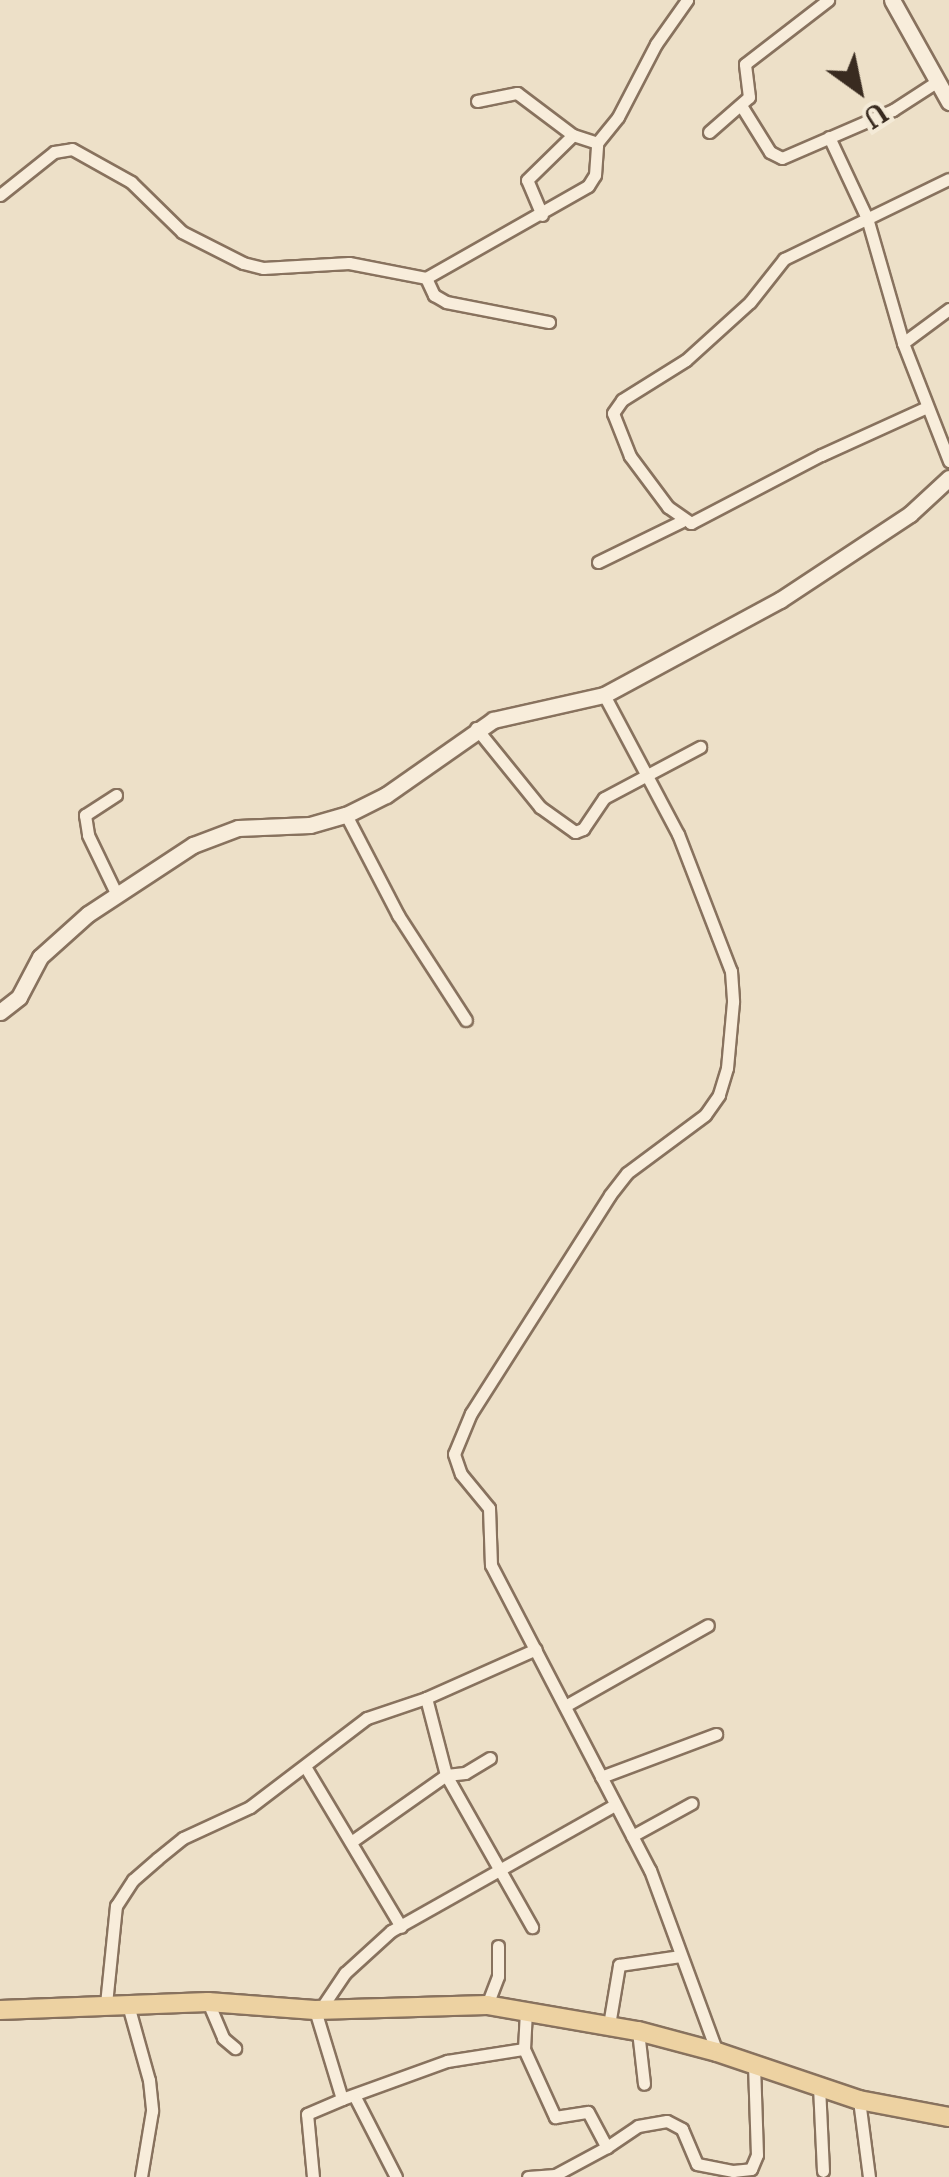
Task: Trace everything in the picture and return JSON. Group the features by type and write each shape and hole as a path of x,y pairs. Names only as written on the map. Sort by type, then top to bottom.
{"main road":[{"path":"0,2010 208,2002 318,2010 487,2005 638,2032 717,2052 859,2100 949,2117"}],"street":[{"path":"0,195 54,152 72,149 131,182 182,232 243,263 263,268 349,263 426,278 588,186 595,175 596,144 618,117 656,44 687,0"},
{"path":"709,132 742,107 750,88 745,64 828,0"},
{"path":"892,0 949,102"},
{"path":"742,107 777,157 893,110 938,81"},
{"path":"477,101 517,93 573,135 596,144"},
{"path":"542,215 527,180 573,135"},
{"path":"829,137 867,218 903,343 949,461"},
{"path":"927,407 820,455 694,523 682,520 630,456 618,432 614,408 686,360 750,302 784,259 949,179"},
{"path":"426,278 434,295 446,302 550,322"},
{"path":"903,343 949,309"},
{"path":"0,1012 18,997 40,956 116,893 208,836 238,828 310,825 346,815 400,786 476,728 514,714 604,695 780,600 910,514 949,478"},
{"path":"598,562 682,520"},
{"path":"604,695 650,775 696,878 731,971 734,1002 727,1068 719,1095 705,1115 627,1173 610,1195 471,1413 456,1444 455,1464 489,1508 491,1564 658,1889 717,2052"},
{"path":"476,728 540,807 576,832 583,829 604,798 700,747"},
{"path":"116,795 84,815 88,835 116,893"},
{"path":"346,815 398,915 466,1020"},
{"path":"564,1706 708,1625"},
{"path":"106,2004 116,1906 134,1880 183,1838 250,1807 367,1718 426,1698 536,1649"},
{"path":"426,1698 446,1775 532,1927"},
{"path":"601,1778 716,1734"},
{"path":"352,1842 446,1775 465,1773 490,1758"},
{"path":"306,1768 401,1928"},
{"path":"632,1836 692,1802"},
{"path":"342,2100 318,2010 345,1973 401,1928 615,1805"},
{"path":"487,2005 498,1976 498,1946"},
{"path":"608,2025 619,1965 680,1956"},
{"path":"208,2002 223,2038 236,2048"},
{"path":"128,2005 149,2080 152,2111 141,2177"},
{"path":"526,2014 524,2049 555,2117 588,2112 608,2147"},
{"path":"638,2032 644,2084"},
{"path":"313,2177 307,2114 446,2061 524,2049"},
{"path":"528,2177 555,2175 638,2126 667,2122 682,2128 697,2164 732,2171 751,2169 758,2156 754,2066"},
{"path":"819,2086 823,2171"},
{"path":"356,2097 396,2177"},
{"path":"859,2100 869,2177"}]}
